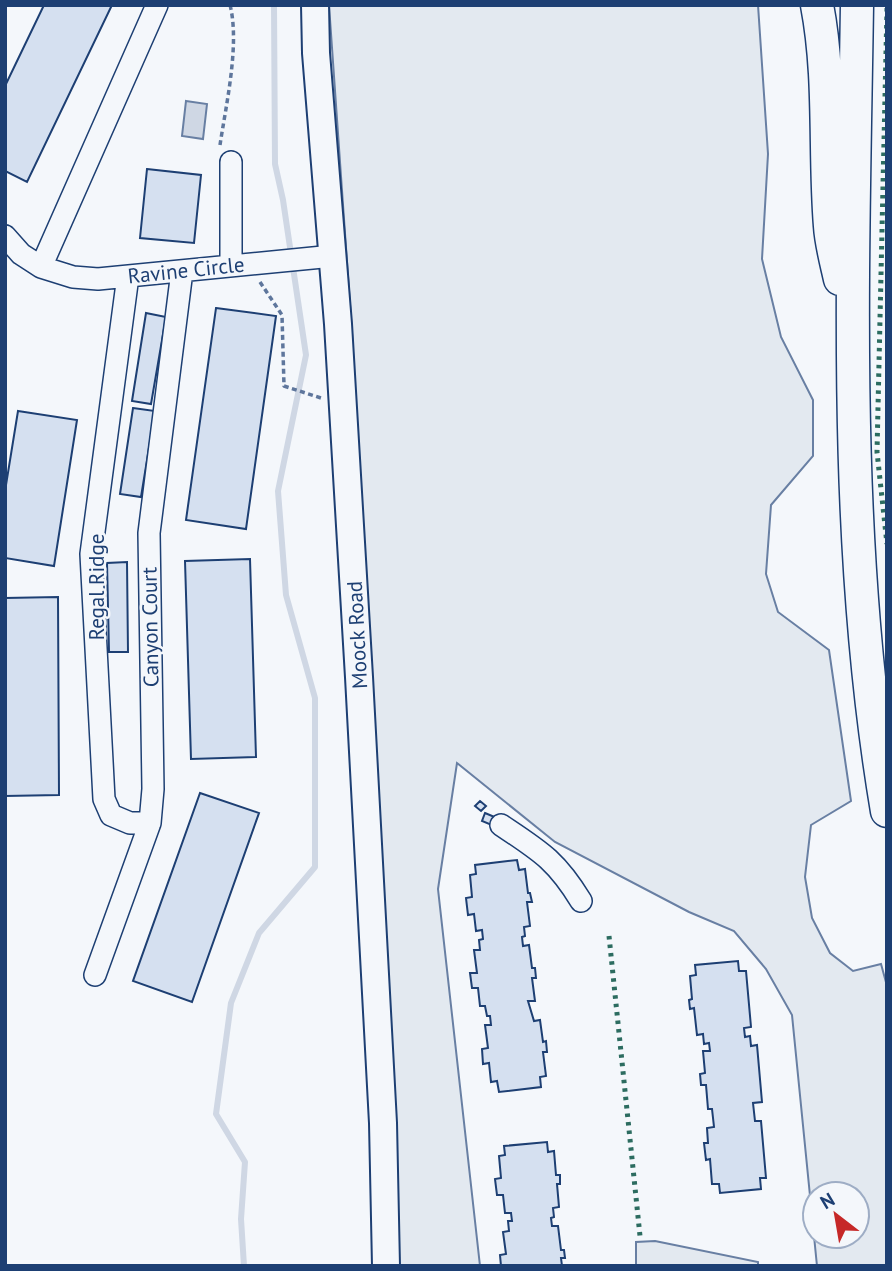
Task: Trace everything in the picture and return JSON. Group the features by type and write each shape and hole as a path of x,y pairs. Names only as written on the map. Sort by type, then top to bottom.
{"highway":[{"path":"817,5 828,100 830,228 853,348"},
{"path":"857,5 854,436 870,697 887,810"}],"main road":[{"name":"Moock Road","path":"315,5 322,148 322,258 348,475 383,1123 386,1266"}],"street":[{"path":"41,267 157,5"},
{"path":"231,162 231,265"},
{"name":"Ravine Circle","path":"5,236 21,254 41,267 73,277 98,279 322,258"},
{"name":"Canyon Court","path":"95,975 150,823 153,789 149,533 182,271"},
{"name":"Regal Ridge","path":"128,276 92,554 104,799 111,815 130,823 150,823"},
{"path":"501,825 545,854 565,874 581,901"}],"path":[{"path":"230,5 233,29 231,72 218,161 231,162"},
{"path":"231,265 259,281 282,315 284,386 314,396"}],"shaded area":[{"path":"329,5 758,5 768,154 762,259 781,337 813,400 813,456 771,505 766,574 778,612 829,650 851,801 811,825 805,877 812,918 830,953 853,971 881,964 887,986 887,1266 817,1266 815,1250 871,1250 871,1180 808,1180 792,1015 766,969 734,931 689,912 555,842 457,763 438,889 480,1266 395,1266 352,333"},
{"path":"186,101 207,104 203,139 182,136"},
{"path":"655,1241 758,1262 758,1266 636,1266 636,1242"}],"building":[{"path":"44,5 112,5 27,182 5,171 5,86"},
{"path":"147,169 201,175 194,243 140,238"},
{"path":"216,308 276,316 246,529 186,520"},
{"path":"146,313 166,317 151,404 132,401"},
{"path":"133,408 155,411 141,497 120,494"},
{"path":"18,411 77,420 54,566 5,558 5,491"},
{"path":"250,559 256,757 191,759 185,561"},
{"path":"127,562 128,652 109,652 107,563"},
{"path":"58,597 59,795 5,796 5,598"},
{"path":"200,793 259,813 192,1002 133,981"},
{"path":"480,801 486,806 481,811 475,806"},
{"path":"485,813 497,818 494,826 482,821"},
{"path":"517,860 519,870 525,869 532,902 527,902 530,926 524,927 525,936 522,937 523,946 529,945 532,968 535,968 536,978 532,978 535,1001 528,1001 534,1021 540,1020 543,1042 546,1041 547,1052 543,1052 546,1076 540,1077 541,1087 499,1092 497,1081 491,1082 489,1063 483,1064 482,1049 488,1048 485,1025 491,1025 490,1016 487,1016 485,1006 480,1006 478,988 472,988 470,973 477,973 474,950 480,950 479,940 483,939 482,930 476,931 474,914 468,915 466,898 472,897 470,875 476,874 475,865"},
{"path":"738,961 739,971 746,971 751,1027 744,1028 745,1037 750,1036 751,1046 757,1045 762,1102 753,1103 755,1121 761,1121 766,1178 760,1178 761,1189 720,1193 719,1184 712,1184 710,1159 706,1160 704,1143 708,1143 707,1128 714,1127 712,1109 708,1109 706,1085 701,1085 700,1074 705,1073 703,1051 710,1051 709,1043 704,1044 703,1034 697,1035 694,1008 690,1009 690,976 696,975 695,965"},
{"path":"547,1142 548,1152 554,1151 556,1175 560,1175 560,1184 557,1184 559,1207 553,1208 552,1226 558,1226 561,1250 564,1250 565,1258 561,1258 562,1266 501,1266 500,1255 506,1254 503,1232 509,1231 508,1221 512,1221 511,1213 505,1213 503,1195 497,1195 495,1179 501,1178 499,1156 505,1155 504,1146"}],"waterway":[{"path":"244,1266 241,1219 245,1162 216,1114 231,1003 259,933 315,867 315,698 286,595 278,491 306,355 283,200 275,164 274,5"}],"hedge":[{"path":"887,8 877,452 887,544"},
{"path":"609,936 640,1236"}]}
